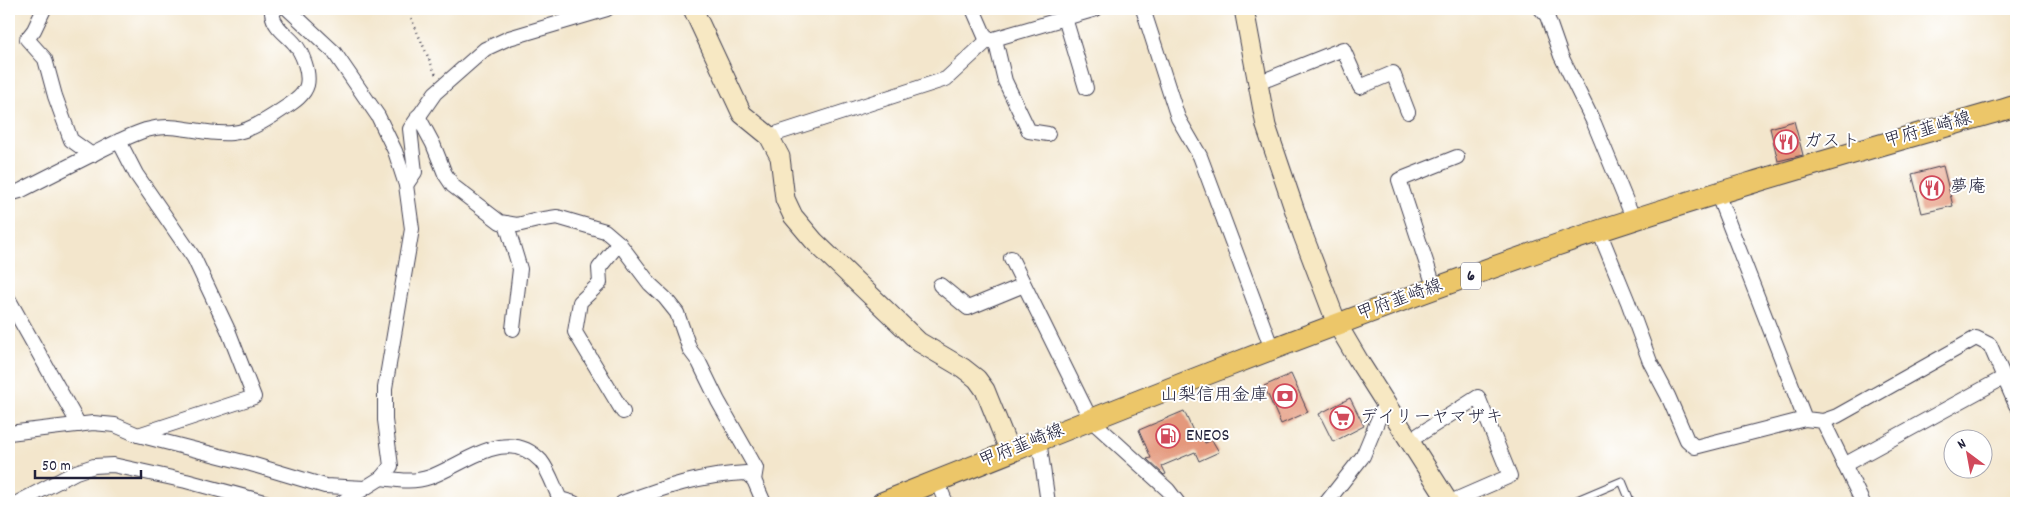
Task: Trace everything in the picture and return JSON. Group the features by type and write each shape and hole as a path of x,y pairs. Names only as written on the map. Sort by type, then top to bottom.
{"main road":[{"name":"甲府韮崎線","path":"882,503 903,499 937,481 1337,324 1599,231 1717,193 2016,106"}],"street":[{"path":"44,9 34,30 27,39 45,59 55,96 71,140 92,155"},
{"path":"9,194 20,191 119,141 146,130 169,126 213,133 245,131 296,100 307,86 307,74 303,59 295,44 273,21 272,13 276,9"},
{"path":"288,9 334,52 378,116 395,150 406,185 412,229 385,388 385,420 390,466 381,478 341,503"},
{"path":"406,185 415,172 410,128 435,93 485,49 509,38 607,9"},
{"path":"693,9 742,114 769,136 780,157 785,199 793,216 814,241 920,342 963,368 976,379 986,390 1010,452"},
{"path":"973,9 991,40 1005,80 1029,131 1048,134"},
{"path":"769,136 946,79 991,40 1096,9"},
{"path":"1143,9 1178,118 1200,156 1272,349"},
{"path":"1244,9 1269,135 1303,235 1337,324 1385,403 1448,503 1510,476 1478,397 1409,441"},
{"path":"1541,9 1546,16 1561,56 1594,123 1634,220"},
{"path":"1065,18 1086,88"},
{"path":"1258,83 1343,49 1360,87 1393,73 1408,112"},
{"path":"418,116 452,186 500,222 517,225 557,217 605,231 619,244 650,284 677,313 690,350 699,362 718,401 756,468 754,480"},
{"path":"119,141 136,174 194,258 228,330 254,397 138,435"},
{"path":"1434,289 1399,180 1457,157"},
{"path":"1717,193 1805,419"},
{"path":"506,223 520,269 513,330"},
{"path":"1599,231 1650,362 1668,396 1687,440 1696,447 1805,419 1822,422 1837,416 1976,338 1990,345 2016,405"},
{"path":"619,244 599,268 600,283 580,302 575,332 623,412"},
{"path":"1010,258 1091,420 1168,490 1178,503"},
{"path":"940,285 968,308 1024,285"},
{"path":"9,300 78,425"},
{"path":"1844,465 2003,378"},
{"path":"1326,503 1363,456 1385,403"},
{"path":"1822,422 1862,503"},
{"path":"9,433 93,423 115,425 138,435 251,464 325,486 365,488"},
{"path":"1039,440 1048,503"},
{"path":"381,478 407,482 429,477 490,448 509,445 528,449 542,462 560,499 574,503"},
{"path":"17,503 76,472 94,466 112,465 186,481 268,503"},
{"path":"622,503 687,480 722,474 746,473 754,480 764,503"},
{"path":"937,481 946,503"}],"lane":[{"path":"1570,503 1622,481 1631,503"}],"path":[{"path":"407,9 442,88"}],"building":[{"path":"1794,121 1803,155 1778,161 1770,128"},
{"path":"1943,166 1953,206 1922,213 1912,174"},
{"path":"1291,374 1308,412 1281,424 1264,386"},
{"path":"1350,398 1364,426 1333,442 1319,414"},
{"path":"1184,411 1197,440 1203,438 1205,443 1212,440 1219,452 1199,461 1195,452 1162,466 1166,474 1164,475 1147,459 1151,458 1139,430"}],"place":[{"name":"ガスト","path":"1786,142"},
{"name":"夢庵","path":"1932,188"},
{"name":"山梨信用金庫","path":"1285,396"},
{"name":"デイリーヤマザキ","path":"1342,418"},
{"name":"ENEOS","path":"1168,436"}]}
